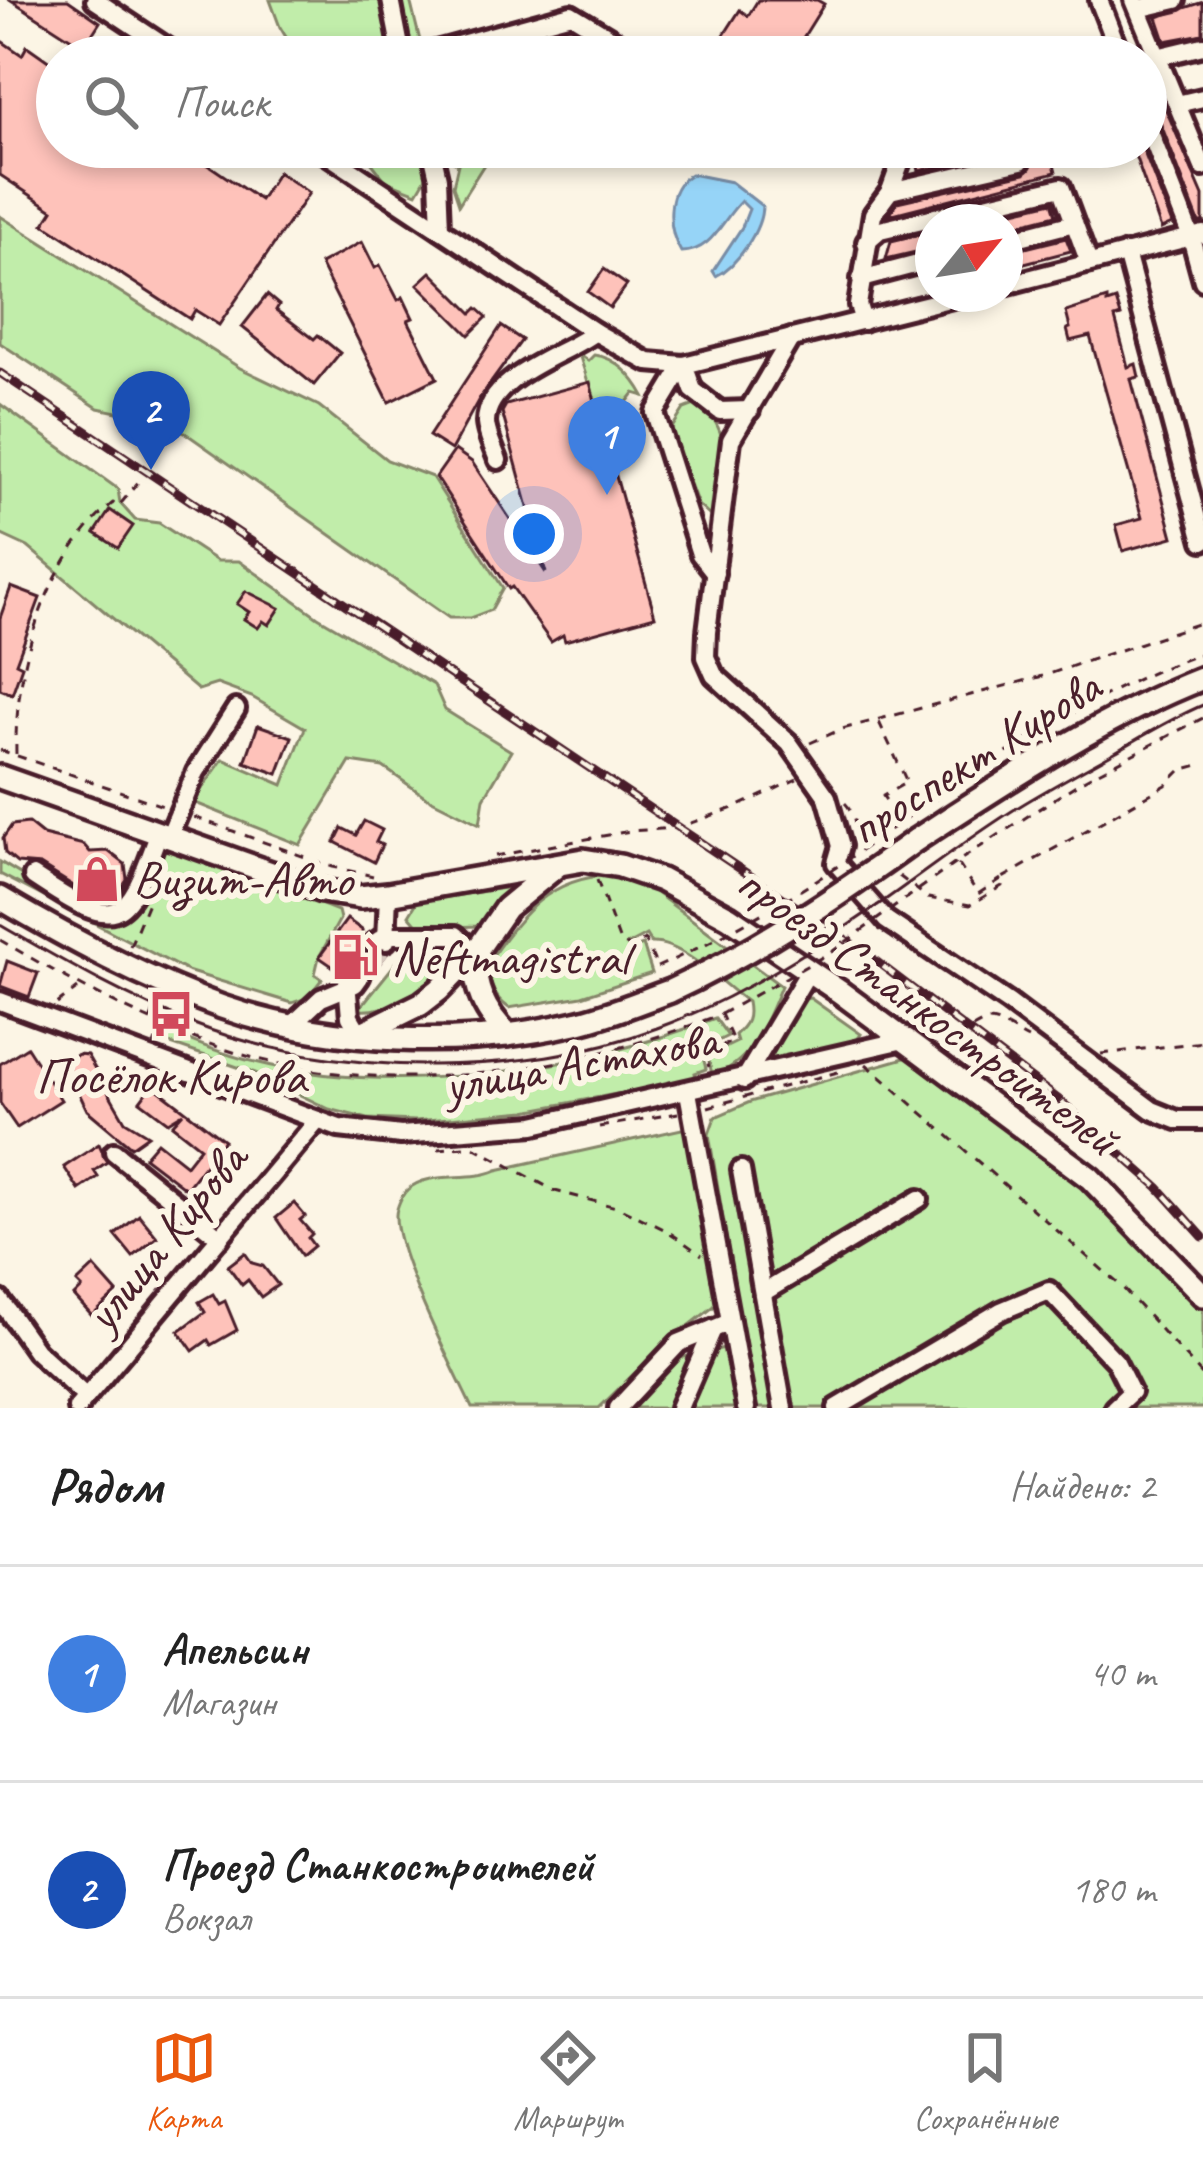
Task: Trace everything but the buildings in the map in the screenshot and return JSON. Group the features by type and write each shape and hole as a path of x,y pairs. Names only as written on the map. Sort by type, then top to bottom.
{"main road":[{"name":"проспект Кирова","path":"670,991 842,894 916,840 1055,754 1203,678"},
{"path":"0,778 322,891 360,897 387,886 573,861"},
{"path":"360,1034 421,1004 475,953 506,908 573,861"},
{"name":"проезд Станкостроителей","path":"573,861 620,866 661,880 729,917 809,971 1090,1178 1203,1295"},
{"name":"улица Астахова","path":"0,898 164,985 292,1025 427,1038 508,1035 577,1023 670,991"},
{"path":"475,953 474,975 481,1000 508,1035"}],"street":[{"path":"95,0 149,36"},
{"path":"391,0 398,36"},
{"path":"1099,0 1113,36"},
{"path":"1149,36 1136,4 1176,0"},
{"path":"491,36 571,14 607,36"},
{"path":"1167,55 1203,46"},
{"path":"1167,80 1199,146 1203,167"},
{"path":"1177,104 1203,98"},
{"path":"348,168 648,362 683,365 915,308"},
{"path":"436,168 440,229"},
{"path":"863,321 858,305 866,242 873,214 890,191 898,168"},
{"path":"890,191 987,168"},
{"path":"1167,168 1197,236 1203,281"},
{"path":"866,242 880,230 1061,187 1089,263"},
{"path":"1023,237 1073,223"},
{"path":"1023,280 1197,236"},
{"path":"1126,253 1203,541"},
{"path":"861,280 915,265"},
{"path":"498,460 486,422 493,402 534,363 574,348 595,332"},
{"path":"791,338 731,440 706,657 714,675 811,769 827,797 841,846 836,863 886,920 973,977 1152,1110 1177,1120 1203,1120"},
{"path":"683,365 693,390 720,411 750,410"},
{"path":"683,365 655,413 700,554 715,572"},
{"path":"32,876 86,909 114,915 126,909 196,772 236,709"},
{"path":"387,886 380,943 456,935 475,953"},
{"path":"744,1080 809,971"},
{"path":"292,1025 321,998 353,978 350,1017 360,1034"},
{"name":"улица Астахова","path":"0,1001 340,1128 401,1135 467,1133 690,1101 710,1087 856,1062 914,1044"},
{"path":"690,1101 719,1260 722,1325 736,1352 743,1405"},
{"name":"улица Кирова","path":"82,1403 318,1120"},
{"path":"114,1153 220,1238"},
{"path":"741,1170 784,1408"},
{"path":"763,1293 919,1199"},
{"path":"838,1408 1001,1311 1049,1291 1116,1362 1131,1392 1114,1408"},
{"path":"0,1300 82,1403"},
{"path":"618,1408 679,1343 722,1325"},
{"path":"679,1408 722,1325"}],"path":[{"path":"16,755 20,692 51,588 93,519 112,503 118,507 139,481"},
{"path":"486,858 630,831 676,828 739,806 811,769 807,745 878,720 1043,676 1203,622"},
{"path":"573,861 601,886 620,942 630,947 645,940 657,967 734,932 787,901 900,822 1068,716 1140,678 1203,653"},
{"path":"710,1087 705,1054 733,1041 721,1014 833,951 957,862 1085,779 1203,718"},
{"path":"878,720 907,782 883,796 900,822"},
{"path":"0,750 387,886"},
{"path":"957,862 978,894 1166,785 1181,770 1203,764"},
{"path":"970,905 1002,886 1001,879"},
{"path":"50,1009 81,985"},
{"path":"151,1019 158,1000"},
{"path":"914,1044 960,1039 985,1021 1028,1039"},
{"path":"152,1050 162,1024"},
{"path":"1071,1052 1095,1055 1203,1042"},
{"path":"601,1127 690,1101 789,1088 856,1062 884,1059"},
{"path":"856,1062 1122,1287 1203,1376"},
{"path":"432,1149 494,1143"},
{"path":"473,1146 555,1191 620,1208 719,1260"}],"green space":[{"path":"270,0 410,0 419,36 285,36"},
{"path":"376,168 432,168 417,193 386,181"},
{"path":"457,168 482,168 459,204 453,186"},
{"path":"0,216 240,368 319,406 387,460 432,477 503,588 491,610 470,618 449,618 171,423 98,408 0,343"},
{"path":"579,354 588,361 594,355 617,364 644,396 634,393 621,410 599,416"},
{"path":"700,403 718,428 726,457 723,487 710,516 698,505 670,431 684,409"},
{"path":"0,404 118,489 120,503 135,520 159,523 217,561 239,561 318,617 434,685 445,710 511,751 484,798 480,824 426,797 383,767 350,762 300,845 193,802 223,759 283,785 305,728 252,697 217,684 198,690 28,547 0,534"},
{"path":"162,848 178,848 338,911 340,919 315,974 322,979 307,998 292,1003 187,971 0,874 0,862 97,920 112,919 124,915 141,898"},
{"path":"610,875 643,883 781,986 756,1040 726,1070 712,1075 708,1056 737,1042 735,1035 748,1017 747,1002 689,956 651,943 646,935 627,945 630,950 643,945 652,973 582,996 509,1008 495,993 489,961 526,913 570,883"},
{"path":"510,887 478,926 420,928 409,915 417,902"},
{"path":"449,940 455,961 437,985 390,1005 358,1010 412,943"},
{"path":"810,998 861,1034 852,1047 763,1061 798,1000"},
{"path":"715,1018 728,1036 701,1049 706,1069 695,1073 696,1079 526,1111 416,1121 368,1119 329,1109 255,1073 162,1041 163,1030 240,1058 307,1072 425,1078 486,1074 605,1053"},
{"path":"922,1053 1109,1210 1203,1309 1203,1408 630,1408 675,1359 729,1347 733,1356 743,1338 709,1134 715,1117 750,1102"},
{"path":"686,1128 717,1304 657,1351 599,1408 472,1408 405,1256 396,1215 405,1192 427,1180 486,1174"}],"water":[{"path":"691,174 731,182 762,206 747,246 716,276 713,271 749,209 741,201 701,247 681,252 671,210 676,189"}],"tunnel":[{"path":"360,977 382,950"}],"tram line":[{"path":"0,925 144,1003 247,1041 364,1062 487,1063 547,1056 657,1028 752,984 864,915 1020,806 1203,705"}],"railway":[{"path":"0,373 864,952 1062,1102 1158,1187 1203,1237"}],"place":[{"name":"Проезд Станкостроителей","path":"151,470"},
{"name":"Апельсин","path":"607,495"},
{"name":"Визит-Авто","path":"97,879"},
{"name":"Neftmagistral","path":"355,957"},
{"name":"Посёлок Кирова","path":"171,1014"}]}
